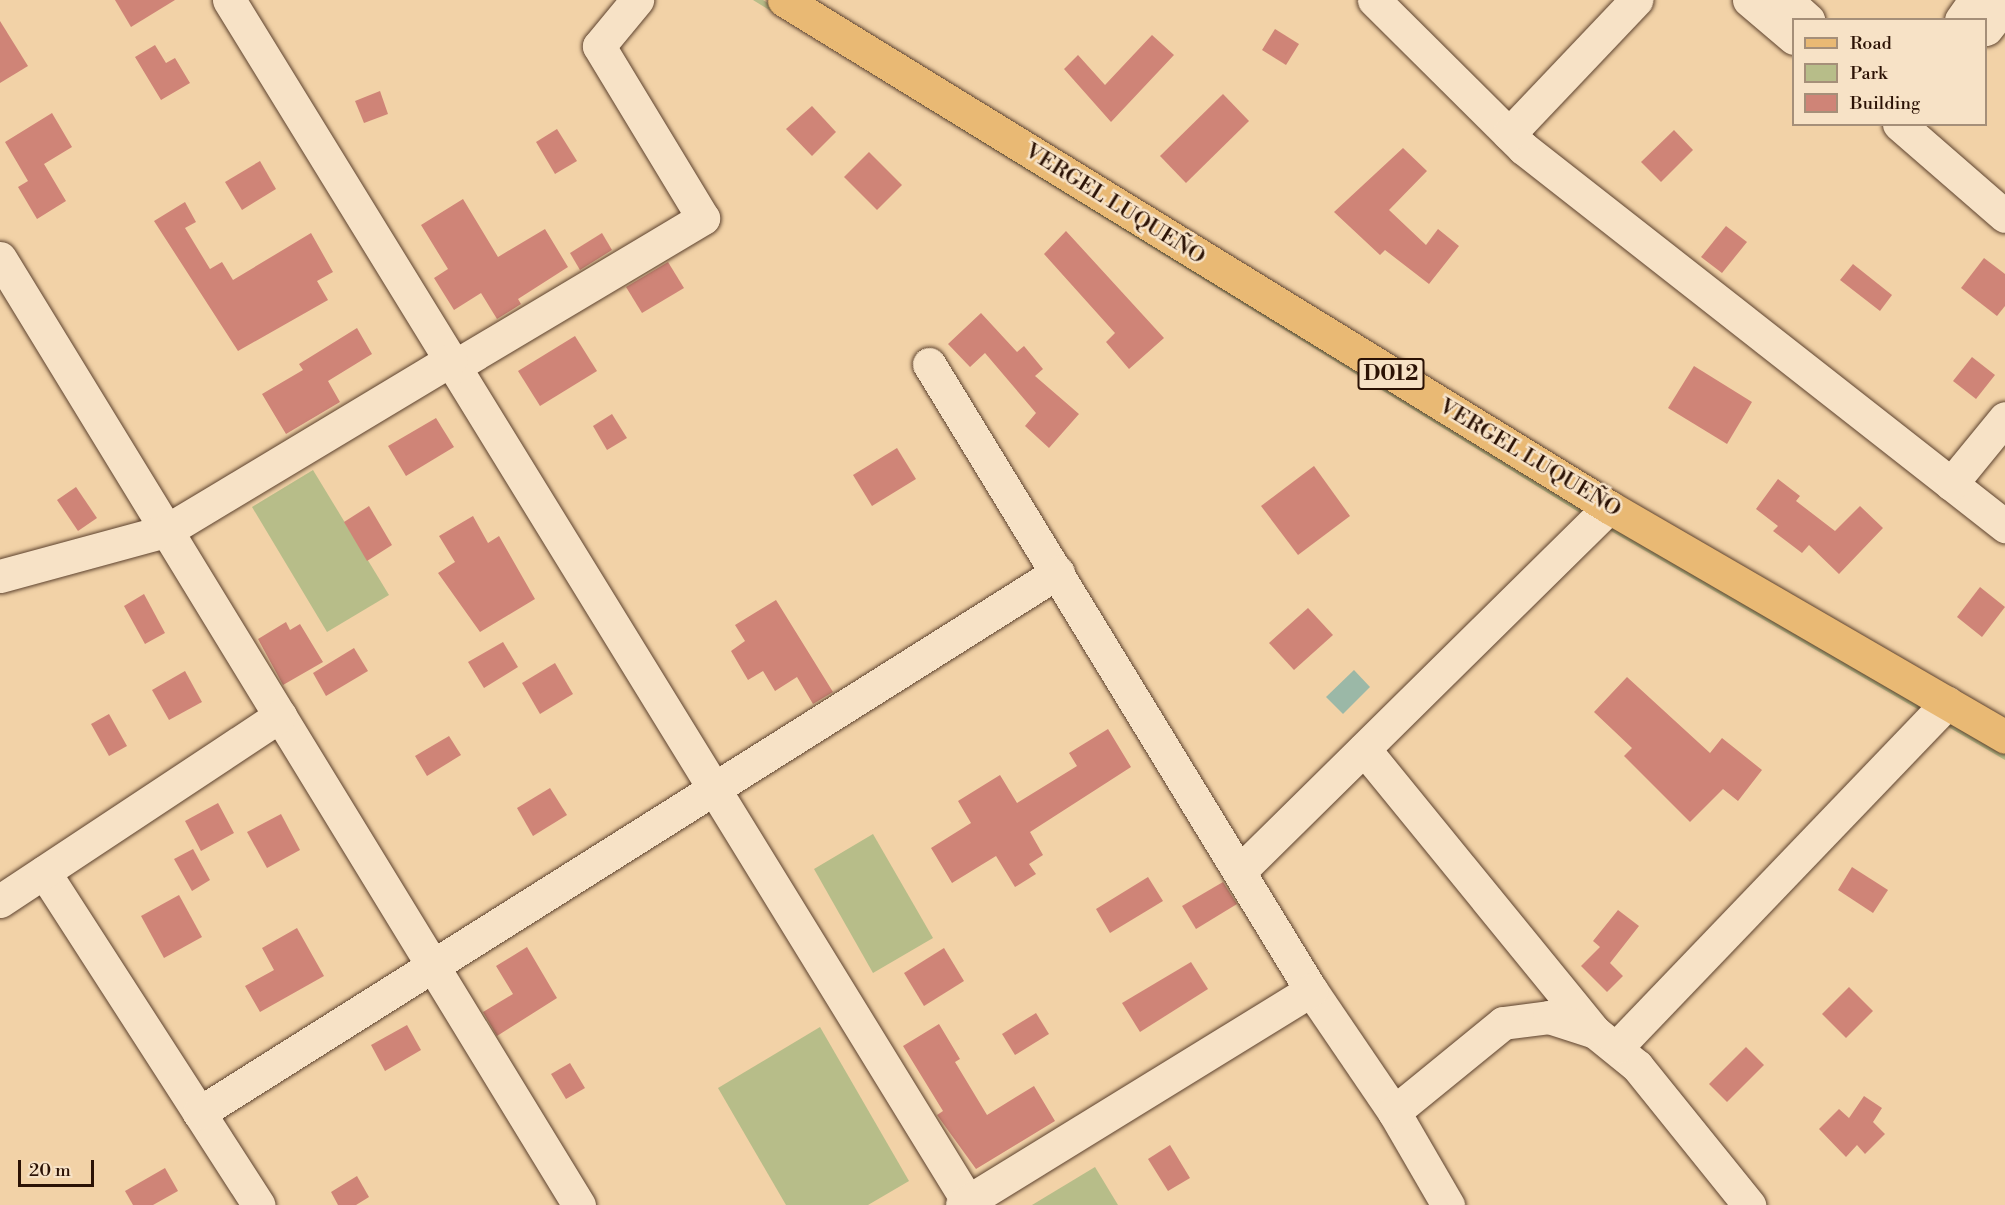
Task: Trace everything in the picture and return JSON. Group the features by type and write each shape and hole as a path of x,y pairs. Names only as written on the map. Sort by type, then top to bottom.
{"main road":[{"name":"VERGEL LUQUEÑO","path":"784,0 1609,507 2005,737"}],"street":[{"path":"230,0 714,788 966,1204 1311,990"},
{"path":"0,576 166,531 703,218 599,46 637,0"},
{"path":"1374,0 1509,134 2005,526"},
{"path":"1509,134 1635,0"},
{"path":"1749,0 1792,36"},
{"path":"1786,0 1806,18"},
{"path":"1962,18 1975,0"},
{"path":"1987,28 2005,5"},
{"path":"1904,126 2005,216"},
{"path":"0,258 579,1205"},
{"path":"929,364 1241,870 1311,990 1394,1112 1448,1205"},
{"path":"1951,484 2005,418"},
{"path":"1241,870 1609,507"},
{"path":"199,1113 1058,573"},
{"path":"1606,1039 1947,703"},
{"path":"0,901 280,716"},
{"path":"1364,749 1746,1204"},
{"path":"44,872 259,1205"},
{"path":"1394,1112 1503,1023 1549,1017 1606,1039"}],"green space":[{"path":"753,0 763,0 2005,753 2005,760 1580,513"},
{"path":"313,470 389,595 327,632 252,507"},
{"path":"873,834 933,938 873,973 814,869"},
{"path":"820,1027 909,1181 868,1205 786,1205 718,1088"},
{"path":"1095,1167 1118,1205 1032,1205"}],"shaded area":[{"path":"1354,670 1370,687 1343,714 1326,697"}],"building":[{"path":"115,0 175,0 131,27"},
{"path":"0,21 28,66 0,83"},
{"path":"1275,29 1299,44 1286,65 1262,50"},
{"path":"1152,35 1174,55 1111,122 1064,69 1078,55 1105,85"},
{"path":"155,45 166,63 175,58 190,83 161,100 135,57"},
{"path":"380,91 388,114 364,123 355,101"},
{"path":"1223,94 1249,121 1186,183 1160,156"},
{"path":"812,106 836,132 812,156 786,129"},
{"path":"52,113 72,147 44,164 66,201 37,219 18,187 28,181 5,142"},
{"path":"557,129 577,161 555,174 536,142"},
{"path":"1674,130 1693,150 1661,182 1641,162"},
{"path":"1403,148 1427,171 1389,210 1426,245 1438,229 1459,246 1429,284 1385,250 1380,255 1334,212"},
{"path":"869,152 902,185 877,210 844,177"},
{"path":"260,161 276,189 242,210 225,182"},
{"path":"463,199 498,257 545,229 568,267 518,299 521,304 497,319 481,293 454,310 434,278 448,269 421,225"},
{"path":"185,202 196,222 185,228 210,269 222,262 233,280 311,233 333,272 317,281 328,300 238,351 154,221"},
{"path":"1726,226 1747,242 1722,273 1701,257"},
{"path":"1066,231 1164,338 1129,369 1106,342 1115,333 1044,254"},
{"path":"602,233 612,250 580,270 570,253"},
{"path":"1984,258 2005,274 2005,306 1997,316 1961,288"},
{"path":"668,262 684,288 642,313 626,287"},
{"path":"1853,264 1892,295 1880,311 1840,280"},
{"path":"981,313 1017,352 1024,346 1043,369 1035,376 1079,414 1049,448 1025,426 1036,413 985,353 970,367 948,344"},
{"path":"357,328 372,354 328,381 340,402 286,434 262,394 303,370 299,364"},
{"path":"575,336 597,371 540,406 518,371"},
{"path":"1972,357 1995,375 1976,399 1953,381"},
{"path":"1694,366 1752,402 1727,444 1668,408"},
{"path":"612,414 627,438 607,450 593,426"},
{"path":"436,418 454,447 406,476 388,446"},
{"path":"897,448 916,479 872,506 853,475"},
{"path":"1314,466 1350,516 1298,555 1261,506"},
{"path":"1778,479 1800,496 1796,501 1835,531 1860,506 1883,528 1839,574 1809,545 1802,553 1773,531 1778,526 1756,509"},
{"path":"76,487 97,518 78,531 57,500"},
{"path":"369,506 392,545 367,561 344,522"},
{"path":"473,516 488,543 499,536 535,599 480,632 438,573 455,562 439,536"},
{"path":"1980,587 2005,607 1982,637 1957,617"},
{"path":"144,594 165,633 145,644 124,606"},
{"path":"776,600 833,692 813,704 797,677 775,691 763,671 748,680 731,651 745,641 735,625"},
{"path":"1308,608 1333,635 1294,670 1269,643"},
{"path":"286,622 290,630 300,624 323,662 283,685 258,639"},
{"path":"503,642 518,667 484,688 468,662"},
{"path":"354,648 368,671 326,696 313,673"},
{"path":"555,663 573,694 540,714 522,683"},
{"path":"185,671 202,702 169,720 152,690"},
{"path":"1627,677 1710,753 1722,738 1762,770 1738,801 1723,789 1690,822 1624,756 1632,748 1594,712"},
{"path":"109,714 127,746 109,756 91,724"},
{"path":"1108,729 1131,767 1030,832 1043,855 1029,864 1036,874 1015,887 996,856 952,883 931,848 971,823 958,801 1000,775 1017,803 1077,766 1069,753"},
{"path":"449,736 461,755 427,776 415,756"},
{"path":"550,788 567,815 533,836 517,808"},
{"path":"218,803 234,833 201,851 185,821"},
{"path":"281,814 300,850 267,868 247,832"},
{"path":"193,849 210,880 192,891 174,859"},
{"path":"1852,867 1888,890 1873,913 1838,890"},
{"path":"1148,877 1163,901 1110,933 1096,909"},
{"path":"1223,882 1237,904 1196,929 1182,906"},
{"path":"179,895 202,937 164,958 141,916"},
{"path":"1618,910 1639,926 1610,963 1623,976 1607,992 1581,966 1600,947 1593,941"},
{"path":"297,928 324,976 260,1012 245,986 274,970 262,948"},
{"path":"527,947 557,998 497,1036 483,1012 513,994 496,966"},
{"path":"944,948 964,981 924,1006 904,973"},
{"path":"1191,962 1208,989 1140,1032 1122,1003"},
{"path":"1849,987 1873,1011 1846,1038 1822,1014"},
{"path":"1036,1013 1049,1034 1015,1055 1002,1034"},
{"path":"939,1024 960,1059 955,1062 987,1115 1034,1086 1055,1121 976,1169 937,1115 943,1111 903,1046"},
{"path":"407,1025 421,1050 385,1071 371,1045"},
{"path":"1746,1047 1764,1065 1727,1102 1709,1084"},
{"path":"570,1063 585,1088 566,1099 551,1074"},
{"path":"1864,1096 1882,1108 1873,1122 1885,1134 1865,1154 1857,1145 1846,1157 1819,1129 1839,1109 1849,1118"},
{"path":"1170,1145 1190,1178 1168,1191 1148,1159"},
{"path":"165,1168 178,1191 153,1205 133,1205 125,1191"},
{"path":"357,1176 369,1197 356,1205 338,1205 331,1192"}]}
